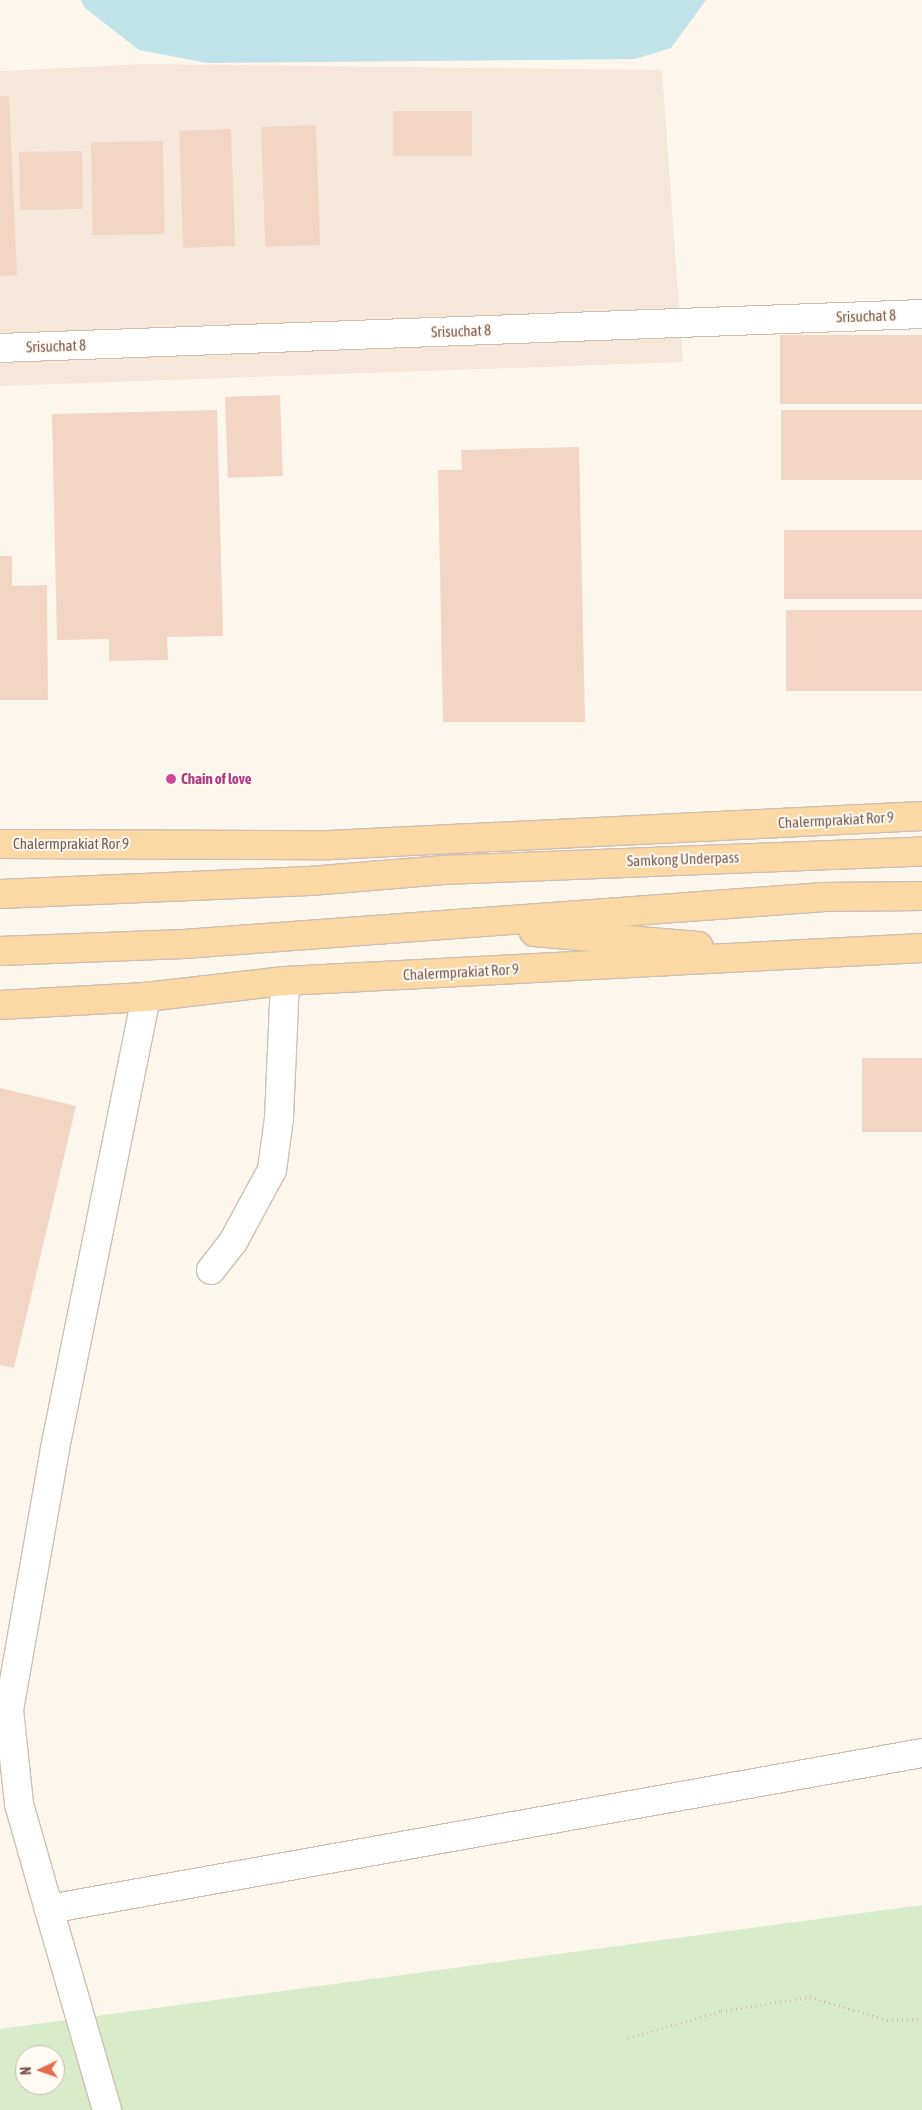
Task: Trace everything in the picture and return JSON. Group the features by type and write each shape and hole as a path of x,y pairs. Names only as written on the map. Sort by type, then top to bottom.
{"main road":[{"name":"Chalermprakiat Ror 9","path":"0,844 330,845 922,816"},
{"path":"0,894 310,881 444,870 799,822"},
{"name":"Samkong Underpass","path":"444,870 922,852"},
{"path":"0,951 184,944 824,897 922,896"},
{"path":"448,925 804,954"},
{"name":"Chalermprakiat Ror 9","path":"0,1005 146,998 285,981 922,948"}],"street":[{"name":"Srisuchat 8","path":"0,348 922,314"},
{"path":"211,1270 233,1242 272,1170 279,1118 285,981"},
{"path":"107,2110 19,1804 9,1710 55,1449 146,998"},
{"path":"49,1909 922,1753"}],"path":[{"path":"628,2038 722,2011 810,1997 887,2020 922,2019"}],"shaded area":[{"path":"147,64 662,70 683,362 0,386 0,71"}],"green space":[{"path":"922,1905 922,2110 0,2110 0,2029"}],"water":[{"path":"81,0 706,0 671,48 635,59 207,63 139,50 85,8"}],"building":[{"path":"0,96 9,96 17,275 0,276"},
{"path":"393,111 472,111 472,156 393,156"},
{"path":"316,125 320,245 265,247 261,127"},
{"path":"231,129 235,246 183,248 179,131"},
{"path":"163,141 165,234 93,235 91,142"},
{"path":"82,151 83,209 20,210 19,152"},
{"path":"780,335 922,335 922,404 780,404"},
{"path":"280,395 283,476 228,478 225,397"},
{"path":"217,410 223,636 167,637 168,660 109,661 109,639 57,640 52,414"},
{"path":"781,410 922,410 922,480 781,480"},
{"path":"579,447 585,722 443,722 438,470 462,470 461,450"},
{"path":"784,530 922,530 922,599 784,599"},
{"path":"0,556 12,556 12,586 47,585 48,700 0,700"},
{"path":"786,610 922,610 922,691 786,691"},
{"path":"862,1058 922,1058 922,1132 862,1132"},
{"path":"0,1088 76,1106 14,1368 0,1365"}],"place":[{"name":"Chain of love","path":"171,779"}]}
